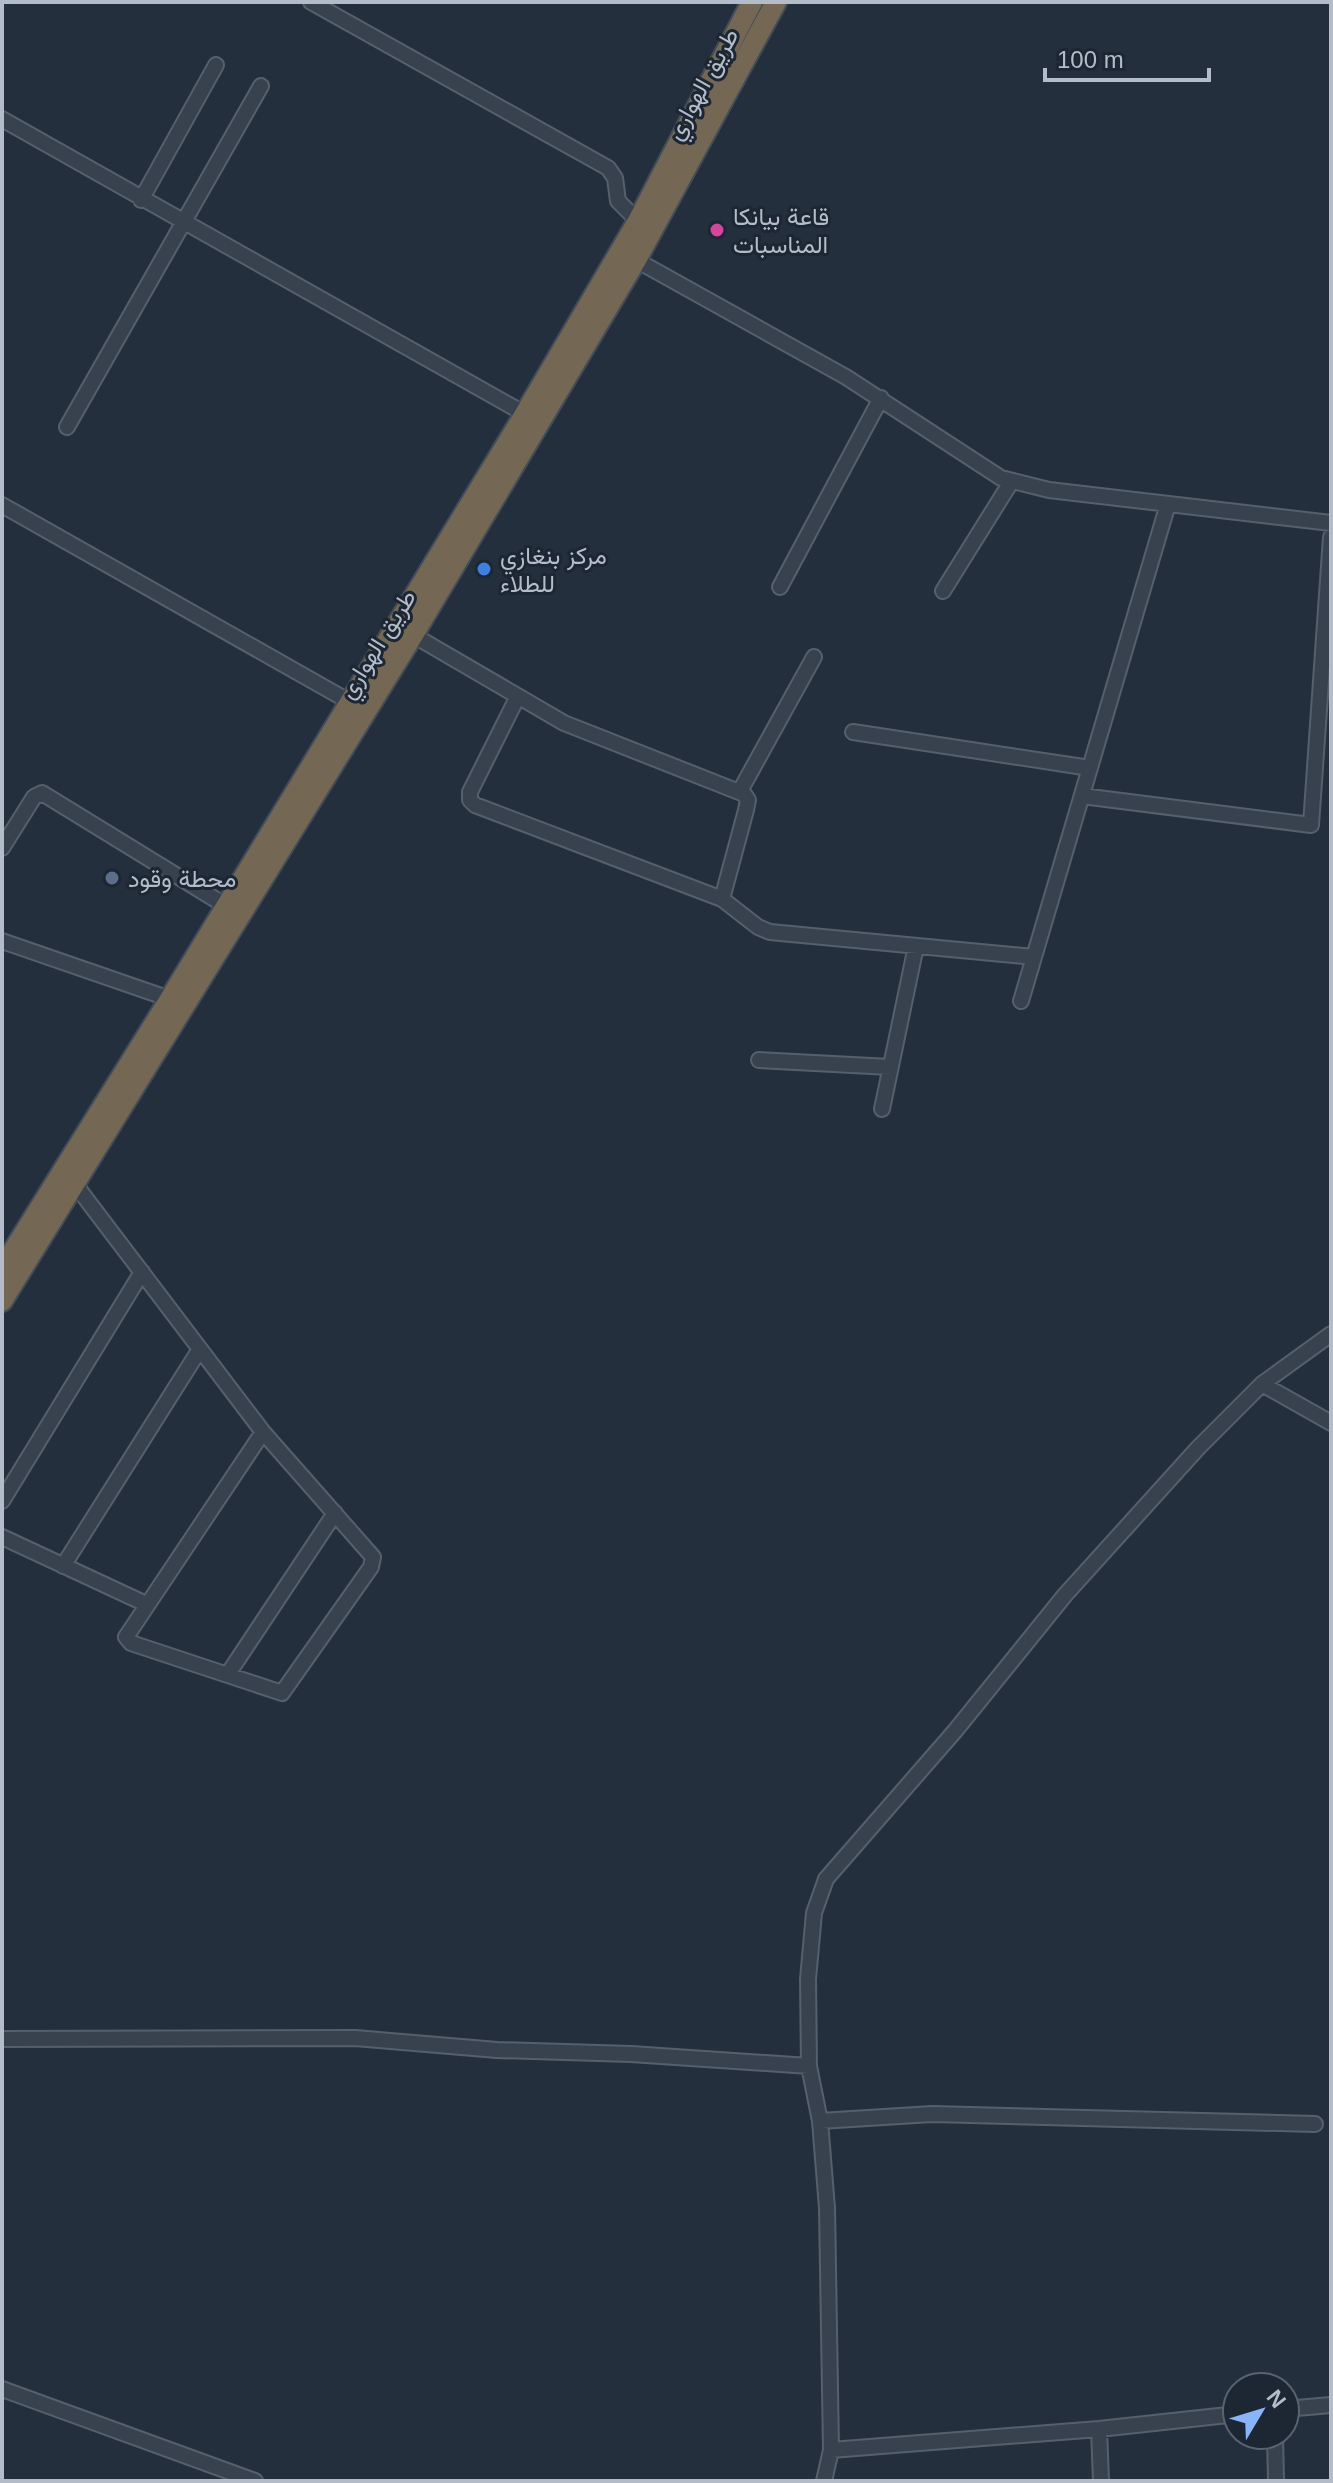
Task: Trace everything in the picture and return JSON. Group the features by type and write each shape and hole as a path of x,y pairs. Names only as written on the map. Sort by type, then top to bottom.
{"highway":[{"name":"طريق الهواري","path":"2,1301 413,635 636,260 672,173 752,2"},
{"name":"طريق الهواري","path":"2,1269 170,999 525,414 638,221 672,173 776,2"}],"street":[{"path":"311,2 608,168 615,178 621,206 638,221"},
{"path":"141,200 216,65"},
{"path":"67,427 261,86"},
{"path":"2,119 525,414"},
{"path":"636,260 881,398 1011,482 1049,490 1331,523"},
{"path":"780,587 881,398"},
{"path":"943,591 1011,482"},
{"path":"1021,1001 1168,504"},
{"path":"2,505 350,702"},
{"path":"1082,796 1311,825 1331,537"},
{"path":"413,635 564,723 740,791 748,800 722,899"},
{"path":"740,791 814,657"},
{"path":"518,696 470,792 470,800 475,805 722,899 758,927 770,932 1034,957"},
{"path":"853,732 1090,768"},
{"path":"2,848 34,797 42,793 226,906"},
{"path":"2,941 170,999"},
{"path":"882,1109 916,946"},
{"path":"759,1060 890,1067"},
{"path":"74,1183 263,1432 370,1553 373,1561 371,1567 285,1692 279,1693 127,1640 146,1604 263,1432"},
{"path":"2,1501 142,1272"},
{"path":"824,2481 831,2450 827,2208 820,2121 809,2066 809,1965 814,1913 826,1879 955,1731 1065,1595 1198,1448 1262,1384 1331,1334"},
{"path":"63,1566 200,1349"},
{"path":"1262,1384 1331,1423"},
{"path":"228,1674 335,1513"},
{"path":"2,1537 146,1604"},
{"path":"2,2039 355,2038 497,2050 631,2054 809,2066"},
{"path":"820,2121 932,2114 1315,2124"},
{"path":"2,2389 255,2481"},
{"path":"1301,2408 1331,2405"},
{"path":"831,2450 1099,2429 1221,2416"},
{"path":"1099,2429 1101,2481"},
{"path":"1275,2451 1276,2481"}],"place":[{"name":"قاعة بيانكا المناسبات","path":"717,230"},
{"name":"مركز بنغازي للطلاء","path":"484,569"},
{"name":"محطة وقود","path":"112,878"}]}
